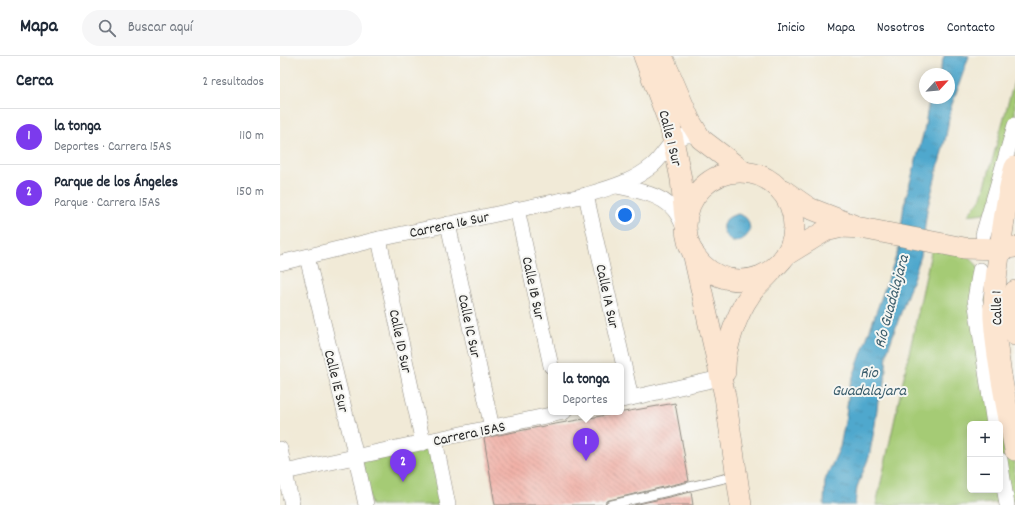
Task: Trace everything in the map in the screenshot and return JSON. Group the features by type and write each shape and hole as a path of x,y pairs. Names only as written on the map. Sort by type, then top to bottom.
{"main road":[{"name":"Calle 1 Sur","path":"644,56 670,125 674,141 689,238 724,384 741,505"},
{"name":"Calle 1 Sur","path":"662,56 690,121 701,140 743,171"},
{"name":"Calle 1","path":"1015,167 1005,211 1008,248 994,301 994,318 1002,382 1015,450"},
{"path":"861,228 809,208 763,176 743,171 726,173 709,180 696,193 688,208 689,238 703,265 714,274 728,279 743,280 760,277 825,231 842,227 861,228 962,247 1008,248"},
{"path":"775,184 781,190 792,208 794,223 792,242 780,262"},
{"path":"962,247 983,235 1005,211"},
{"path":"962,247 982,262 992,276 994,301"},
{"name":"Calle 1 Sur","path":"724,384 727,348 740,313 750,295 780,262"},
{"name":"Calle 1","path":"1015,291 1013,321 1015,335"}],"street":[{"path":"983,235 1015,125"},
{"path":"674,141 686,135 693,135 701,140"},
{"name":"Carrera 16 Sur","path":"280,263 379,239 586,195 617,186 631,180 652,166 662,157 674,141"},
{"path":"617,186 657,196 671,207 679,216 689,238"},
{"name":"Calle 1A Sur","path":"586,195 619,363"},
{"name":"Calle 1B Sur","path":"517,209 550,363"},
{"name":"Calle 1C Sur","path":"448,224 492,428"},
{"name":"Calle 1D Sur","path":"379,239 429,441"},
{"name":"Calle 1E Sur","path":"307,257 356,457 366,505"},
{"path":"980,270 976,299 994,421"},
{"path":"626,399 724,384"},
{"name":"Calle 1A Sur","path":"624,389 626,399"},
{"name":"Carrera 15AS","path":"282,473 549,415"},
{"path":"429,441 448,505"},
{"path":"280,449 282,473 292,505"},
{"path":"1003,477 1008,505 1015,504"}],"lane":[{"path":"610,505 736,476"}],"green space":[{"path":"1015,78 1015,133 992,212 968,215 982,197"},
{"path":"932,248 965,253 976,264 986,280 1015,435 1015,501 966,505 876,505"},
{"path":"431,445 444,505 371,505 361,459"}],"water":[{"name":"Rio Guadalajara","path":"944,56 969,56 955,96 955,68 941,68"},
{"name":"Rio Guadalajara","path":"928,104 952,104 946,136 927,210 921,256 887,352 885,382 878,401 869,457 857,487 855,505 824,505 825,480 840,447 846,416 849,388 898,251 904,205 924,131"},
{"path":"738,214 747,220 750,231 742,240 732,242 724,234 723,225 724,222 732,216"}],"building":[{"path":"675,403 689,481 609,500 606,501 605,505 495,505 484,438 607,415 624,415 624,412"},
{"path":"691,492 693,505 634,505"}],"place":[{"name":"la tonga","path":"586,461"},
{"name":"Parque de los Ángeles","path":"403,482"}],"water label":[{"name":"Río Guadalajara","path":"890,301"}]}
